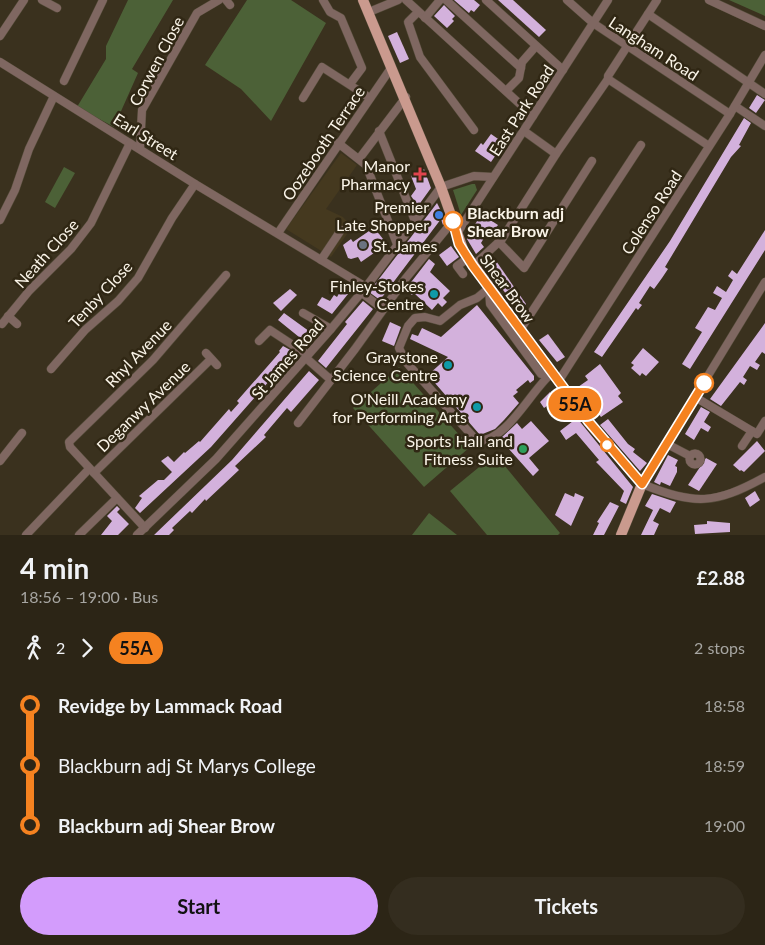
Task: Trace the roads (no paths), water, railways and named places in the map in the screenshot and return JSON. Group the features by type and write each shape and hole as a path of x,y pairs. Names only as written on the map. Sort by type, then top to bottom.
{"main road":[{"name":"Shear Brow","path":"363,0 391,68 406,97 441,187 456,235 470,262 555,378 614,454 642,484"},
{"path":"621,535 642,484"}],"street":[{"path":"0,36 24,0"},
{"path":"42,0 57,8"},
{"path":"64,81 103,0"},
{"name":"Corwen Close","path":"140,148 142,110 198,13 219,0"},
{"path":"323,0 330,12 341,18 362,68 350,84"},
{"path":"369,12 398,0"},
{"path":"406,0 533,116"},
{"path":"425,18 440,0"},
{"path":"446,0 521,68"},
{"path":"486,0 563,70"},
{"name":"Langham Road","path":"567,0 593,23 730,114"},
{"name":"East Park Road","path":"456,235 608,0"},
{"path":"463,274 457,266 470,262 499,242 556,154 608,79 608,76 656,0"},
{"path":"709,0 765,26"},
{"path":"418,12 408,22 420,57 474,130"},
{"path":"648,14 765,94"},
{"path":"506,91 518,78 522,62 536,46"},
{"name":"Colenso Road","path":"489,288 477,298 453,309 440,321 425,317 415,318 408,326 399,348 406,362 477,441 490,439 520,413 535,389 555,378 730,114 765,56"},
{"name":"Earl Street","path":"0,62 321,260 364,290 383,309"},
{"path":"302,98 322,67 370,98"},
{"name":"Oozebooth Terrace","path":"278,233 391,68"},
{"path":"608,79 709,146"},
{"path":"0,220 15,190 29,149 54,96"},
{"path":"359,159 406,97"},
{"path":"735,106 765,126"},
{"path":"380,131 415,221"},
{"path":"524,131 556,154"},
{"name":"Neath Close","path":"2,324 29,290 71,249 91,223 130,143"},
{"path":"338,143 366,165 398,244"},
{"path":"520,330 641,145"},
{"path":"499,242 524,268 592,161"},
{"path":"441,187 474,176 493,177"},
{"name":"Tenby Close","path":"51,369 85,330 118,301 138,278 172,218 195,184"},
{"name":"St James Road","path":"137,535 216,459 307,357 364,290 441,187"},
{"path":"298,423 437,238 453,221"},
{"path":"321,260 341,230"},
{"name":"Rhyl Avenue","path":"92,471 70,447 70,442 153,360 226,275"},
{"path":"765,282 642,484 685,499 703,500 731,492 765,477"},
{"path":"489,288 490,304 541,374 555,378"},
{"path":"303,313 331,329"},
{"path":"8,316 17,324"},
{"path":"259,342 270,330 307,357 331,380"},
{"name":"Deganwy Avenue","path":"26,535 211,359"},
{"path":"695,397 757,434 765,422"},
{"path":"742,446 752,431"},
{"path":"0,461 22,433"},
{"path":"667,444 690,456"},
{"path":"92,471 145,528"},
{"path":"79,535 117,498"}],"place":[{"name":"Manor Pharmacy","path":"420,174"},
{"name":"Premier Late Shopper","path":"439,215"},
{"name":"Blackburn adj Shear Brow","path":"453,221"},
{"name":"St. James","path":"363,245"},
{"name":"Finley-Stokes Centre","path":"434,294"},
{"name":"Graystone Science Centre","path":"448,365"},
{"name":"O'Neill Academy for Performing Arts","path":"477,407"},
{"name":"Sports Hall and Fitness Suite","path":"523,449"}]}
